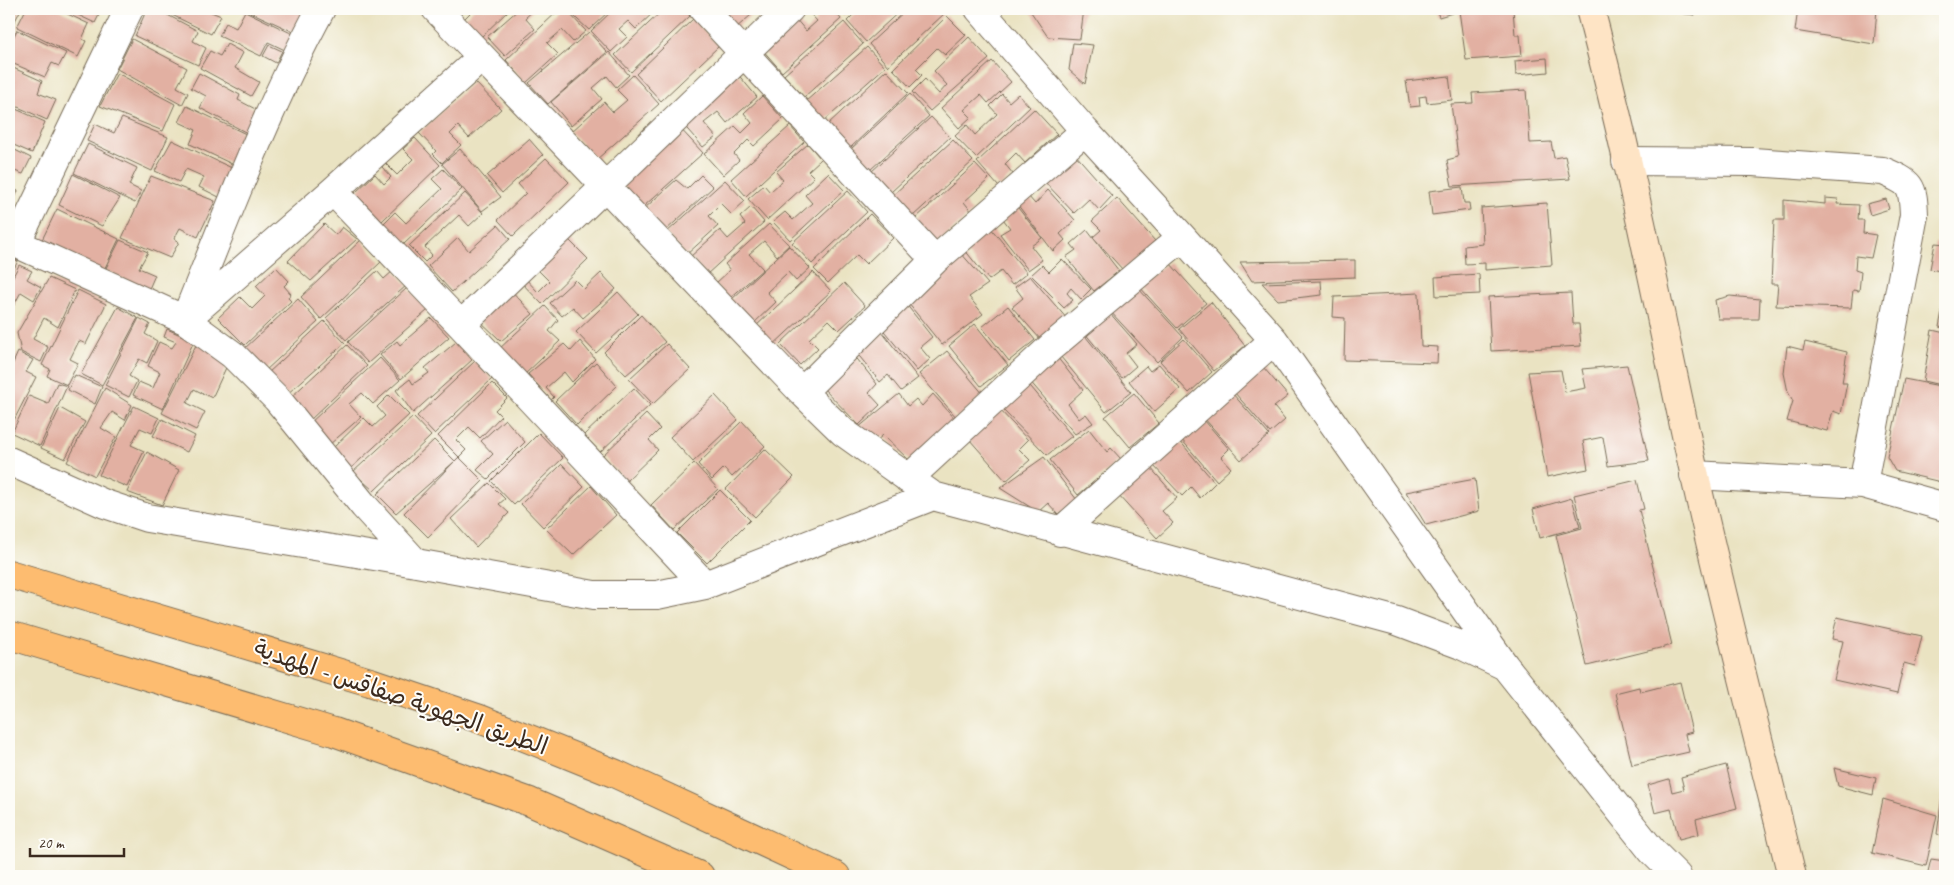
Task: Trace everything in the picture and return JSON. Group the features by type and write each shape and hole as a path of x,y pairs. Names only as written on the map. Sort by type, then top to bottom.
{"main road":[{"path":"1590,9 1605,64 1694,474 1792,876"},
{"name":"الطريق الجهوية صفاقس - المهدية","path":"9,574 370,682 480,719 616,774 836,876"},
{"path":"9,635 334,732 530,802 700,876"}],"street":[{"path":"129,9 12,242 185,320 233,355 277,399 364,506 416,562"},
{"path":"185,320 252,153 303,42 321,9"},
{"path":"436,9 802,392 843,432 933,496 1060,532 1397,621 1461,645 1505,666"},
{"path":"703,9 935,260"},
{"path":"461,325 743,52 790,9"},
{"path":"979,9 1084,130 1274,340 1505,666 1652,851 1677,876"},
{"path":"185,320 333,191 482,57"},
{"path":"802,392 935,260 1084,130"},
{"path":"1626,161 1753,162 1883,171 1903,180 1913,192 1914,215 1909,247 1863,484"},
{"path":"333,191 705,585"},
{"path":"908,479 1051,347 1182,237"},
{"path":"1060,532 1274,340"},
{"path":"9,461 105,504 147,518 416,562 594,595 657,595 705,585 933,496"},
{"path":"1694,474 1863,484 1945,508"}],"building":[{"path":"9,9 21,9 13,25 9,23"},
{"path":"26,9 57,9 89,24 82,39 86,41 78,57 17,27"},
{"path":"65,9 102,9 95,23"},
{"path":"147,9 156,9 198,31 193,41 206,48 198,65 135,36"},
{"path":"172,9 204,9 221,16 211,34 170,14"},
{"path":"244,9 308,9 296,33"},
{"path":"474,9 510,9 481,37 464,19"},
{"path":"519,9 535,9 525,18 535,29 505,56 487,37"},
{"path":"560,9 565,9 586,31 573,42 562,30 547,43 558,54 526,83 506,60"},
{"path":"566,9 611,9 589,30"},
{"path":"614,9 657,9 636,29 628,21 619,29 627,37 611,52 591,31"},
{"path":"664,9 683,9 690,16 631,72 615,55"},
{"path":"718,9 758,9 736,28"},
{"path":"806,9 833,9 841,19 782,72 761,48 795,18 806,31 817,21"},
{"path":"837,9 852,9 844,16"},
{"path":"859,9 902,9 866,42 847,21"},
{"path":"907,9 941,9 945,13 888,66 869,44"},
{"path":"1029,9 1084,9 1080,39 1048,37"},
{"path":"1436,9 1513,9 1515,35 1520,35 1522,56 1466,60 1459,11 1439,17"},
{"path":"1668,9 1696,9 1695,15 1668,12"},
{"path":"1798,9 1877,9 1874,44 1795,31"},
{"path":"245,11 295,35 287,51 268,42 261,56 219,36 226,23 236,28"},
{"path":"947,16 966,35 945,55 937,48 916,69 922,75 910,87 893,69"},
{"path":"693,19 719,46 661,101 636,74"},
{"path":"844,22 863,44 804,97 784,75"},
{"path":"17,30 66,53 59,66 52,63 45,77 9,62 9,46"},
{"path":"589,32 607,52 548,104 529,83"},
{"path":"969,37 989,59 930,111 912,92 925,79 939,94 947,85 934,71"},
{"path":"132,39 187,68 177,87 188,93 182,105 117,69"},
{"path":"1073,43 1093,45 1085,84 1069,70"},
{"path":"227,44 243,53 235,68 259,82 251,96 200,68 210,51 220,56"},
{"path":"269,45 282,51 276,63 263,56"},
{"path":"867,47 885,67 823,122 805,102"},
{"path":"609,52 629,75 616,87 607,76 593,88 602,99 571,126 551,102"},
{"path":"1547,58 1548,72 1516,75 1515,61"},
{"path":"992,61 1011,82 988,103 981,95 964,110 971,117 959,128 941,108"},
{"path":"9,66 42,81 38,93 56,100 47,120 9,103"},
{"path":"886,70 908,93 849,149 827,125"},
{"path":"736,72 757,97 727,123 718,112 704,123 716,137 703,147 680,121"},
{"path":"117,73 175,104 163,131 100,106"},
{"path":"199,73 240,95 238,100 261,112 249,134 200,108 206,96 191,88"},
{"path":"633,75 659,104 596,160 571,132 604,102 613,112 627,100 617,90"},
{"path":"1449,76 1452,100 1427,103 1426,96 1419,97 1420,106 1410,107 1406,81"},
{"path":"474,81 501,109 469,138 458,126 450,134 461,145 442,163 433,154 436,151 419,133"},
{"path":"1526,90 1530,143 1551,142 1554,158 1565,156 1570,179 1452,186 1447,160 1458,157 1451,104 1473,103 1472,93"},
{"path":"910,94 929,116 870,170 851,149"},
{"path":"1002,94 1009,102 1018,94 1030,107 976,158 955,136 967,125 975,135 997,114 990,106"},
{"path":"762,96 783,119 754,146 748,140 734,154 739,160 723,175 704,154 735,126 742,133 752,123 744,113"},
{"path":"9,106 45,122 32,153 9,143"},
{"path":"187,106 248,135 234,165 190,144 196,130 179,122"},
{"path":"1034,109 1057,134 1025,163 1016,153 1005,164 1013,174 999,187 977,162"},
{"path":"931,117 950,137 890,193 871,172"},
{"path":"122,118 168,137 152,171 87,141 95,124 114,133"},
{"path":"677,125 703,153 643,207 617,179"},
{"path":"790,126 804,142 746,196 731,179"},
{"path":"415,138 440,165 382,221 355,193 375,174 384,184 391,177 382,167 385,163 397,175 413,159 403,149"},
{"path":"529,139 543,155 502,193 487,176"},
{"path":"172,140 234,169 219,197 199,187 204,177 186,169 179,182 155,171"},
{"path":"953,140 973,161 912,217 893,195"},
{"path":"88,144 137,168 129,185 141,191 135,203 74,173"},
{"path":"808,144 821,159 808,171 814,177 767,220 748,199 764,185 770,192 783,180 776,172"},
{"path":"9,147 31,158 23,174 9,169"},
{"path":"460,149 501,197 482,211 442,164"},
{"path":"1074,153 1112,196 1099,210 1089,199 1074,213 1043,180"},
{"path":"546,158 569,182 513,236 498,220 526,193 518,184"},
{"path":"975,164 989,179 964,202 972,212 937,244 915,219"},
{"path":"443,169 462,189 403,245 383,224 395,212 406,223 442,189 432,179"},
{"path":"828,173 844,190 790,240 773,222 785,212 793,220 812,203 805,195"},
{"path":"73,174 120,198 102,226 59,205"},
{"path":"701,175 713,187 663,233 644,209 676,180 687,189"},
{"path":"151,176 215,201 198,237 180,228 174,239 179,242 170,258 122,238"},
{"path":"725,180 745,201 731,214 721,204 709,216 718,226 686,255 666,233"},
{"path":"9,187 18,191 9,211"},
{"path":"1462,187 1464,203 1469,203 1470,210 1432,215 1429,191"},
{"path":"1048,190 1075,220 1060,234 1065,240 1053,251 1017,204 1028,196 1035,204"},
{"path":"848,191 867,212 812,264 792,243"},
{"path":"465,193 483,213 469,226 459,215 425,247 432,255 425,262 409,246"},
{"path":"1117,198 1155,241 1123,270 1093,237 1101,230 1092,221"},
{"path":"1825,198 1838,199 1837,204 1859,205 1858,220 1864,220 1863,233 1876,235 1871,258 1856,256 1855,270 1861,272 1859,291 1853,290 1851,308 1776,306 1778,284 1771,284 1774,220 1784,220 1784,200 1825,204"},
{"path":"1886,199 1889,209 1870,215 1867,204"},
{"path":"1014,203 1042,238 1031,246 1042,260 1028,270 1000,234 1010,228 1000,215"},
{"path":"1547,203 1552,265 1485,270 1485,263 1465,264 1464,246 1483,244 1481,208"},
{"path":"751,207 764,222 706,275 690,257 720,230 728,239 745,224 740,217"},
{"path":"57,209 119,239 102,274 40,244"},
{"path":"870,214 893,238 866,264 857,255 828,283 814,269"},
{"path":"324,224 336,235 342,227 357,239 311,281 288,261"},
{"path":"769,224 789,245 777,256 764,241 749,254 763,269 729,299 715,284 730,270 725,264"},
{"path":"498,225 510,239 452,292 428,266 458,238 469,251"},
{"path":"990,227 1027,273 1012,285 1001,271 989,280 964,249"},
{"path":"1087,230 1119,271 1094,291 1066,257 1076,250 1071,244"},
{"path":"562,233 588,259 542,304 518,279 522,275 538,292 549,281 531,263"},
{"path":"120,240 148,252 139,268 155,275 148,291 105,270"},
{"path":"361,240 381,262 321,319 301,297"},
{"path":"1935,243 1945,244 1945,272 1930,269"},
{"path":"789,246 810,268 796,281 788,272 767,292 776,302 752,325 730,301"},
{"path":"960,252 988,284 969,297 983,314 942,345 904,298"},
{"path":"9,257 18,261 9,278"},
{"path":"1062,259 1091,289 1081,299 1071,288 1067,293 1073,300 1064,308 1031,275 1042,265 1049,272"},
{"path":"1355,260 1355,277 1252,281 1240,262"},
{"path":"1169,262 1206,303 1177,328 1138,285"},
{"path":"19,265 32,271 27,279 41,287 34,300 21,292 14,305 9,302 9,284"},
{"path":"276,267 289,281 284,286 291,294 288,298 291,301 245,345 218,318 240,297 252,309 265,296 256,286"},
{"path":"394,270 407,285 346,340 326,318 377,271 384,279"},
{"path":"813,272 831,291 770,348 753,329"},
{"path":"601,273 616,289 583,318 573,307 562,316 550,303 575,280 584,289"},
{"path":"1479,274 1480,294 1436,296 1435,277"},
{"path":"1030,276 1068,320 1041,340 1012,307 1023,298 1015,287"},
{"path":"49,278 75,290 58,327 44,318 33,339 48,347 41,362 21,352 17,333"},
{"path":"1321,281 1322,295 1278,300 1262,283"},
{"path":"844,283 865,306 839,330 829,320 809,339 818,348 800,365 780,344"},
{"path":"508,287 533,314 501,341 476,317"},
{"path":"1137,287 1183,337 1157,362 1109,310"},
{"path":"407,288 428,310 368,363 348,342"},
{"path":"78,290 106,304 86,344 79,341 70,359 78,363 67,385 47,376 50,369 42,365"},
{"path":"618,292 638,314 596,353 576,332"},
{"path":"1419,293 1421,346 1438,347 1437,363 1344,360 1345,318 1333,317 1334,297"},
{"path":"1571,293 1573,324 1579,324 1581,346 1491,351 1488,297"},
{"path":"1730,296 1760,299 1759,319 1718,319 1715,300"},
{"path":"298,299 318,322 265,371 244,349"},
{"path":"1945,301 1945,328 1939,327"},
{"path":"1211,302 1245,346 1214,371 1179,329"},
{"path":"906,304 932,337 920,347 930,359 917,371 880,326"},
{"path":"545,306 558,320 549,331 560,341 523,376 498,350"},
{"path":"1008,306 1035,340 1009,361 982,327"},
{"path":"118,307 138,318 102,385 81,374"},
{"path":"1108,311 1137,344 1126,353 1136,366 1122,378 1084,332"},
{"path":"641,315 665,342 626,375 604,352"},
{"path":"139,318 150,324 145,334 157,341 147,363 139,359 129,376 137,381 129,397 105,385"},
{"path":"431,318 449,337 401,379 380,355 397,341 400,345"},
{"path":"324,321 345,343 286,395 267,374"},
{"path":"975,324 1008,365 981,386 949,346"},
{"path":"878,327 918,378 901,391 888,375 880,382 852,347"},
{"path":"167,329 194,341 163,409 133,395 139,382 153,388 160,372 148,366 159,342 172,348 176,342 164,337"},
{"path":"1932,330 1945,333 1945,386 1923,381"},
{"path":"1081,331 1131,392 1106,412 1056,351"},
{"path":"1184,339 1212,372 1189,393 1160,361"},
{"path":"580,341 595,359 572,382 564,372 546,388 554,397 551,400 528,374 564,344 571,351"},
{"path":"456,342 472,360 413,413 396,390 410,379 413,384 429,373 425,368"},
{"path":"1805,342 1847,352 1842,383 1847,383 1841,414 1833,411 1827,431 1787,421 1793,401 1788,392 1784,373 1787,346 1803,350"},
{"path":"197,343 230,359 212,398 194,389 187,403 205,412 196,430 162,413"},
{"path":"667,344 690,369 653,404 629,379"},
{"path":"347,345 367,366 309,421 289,399"},
{"path":"850,350 877,384 869,393 880,405 859,425 817,382"},
{"path":"947,351 984,395 957,418 919,374"},
{"path":"18,352 33,360 26,372 36,377 9,430 9,372"},
{"path":"1057,357 1083,390 1068,404 1079,419 1086,414 1093,423 1075,434 1029,380"},
{"path":"380,358 400,380 373,404 362,393 349,404 361,417 329,445 309,424"},
{"path":"475,361 492,379 434,434 417,416"},
{"path":"596,362 617,386 577,425 555,401"},
{"path":"1159,364 1180,389 1154,412 1129,381 1146,366 1150,371"},
{"path":"1627,365 1649,461 1608,466 1603,437 1583,441 1588,469 1547,477 1528,372 1561,370 1565,392 1586,388 1582,369"},
{"path":"1263,367 1288,396 1274,407 1285,420 1270,433 1234,392"},
{"path":"75,375 102,387 95,404 68,390"},
{"path":"1904,379 1945,387 1945,483 1895,471 1887,457"},
{"path":"1026,381 1072,436 1047,455 999,406"},
{"path":"57,383 67,386 40,446 12,433 29,396 48,404"},
{"path":"492,383 507,398 495,410 501,416 480,438 469,427 456,440 466,450 459,457 438,436"},
{"path":"105,388 132,405 125,420 112,412 101,428 116,437 95,476 67,462"},
{"path":"634,388 650,405 600,452 584,435"},
{"path":"1134,393 1159,423 1130,447 1105,417"},
{"path":"1232,393 1269,435 1241,460 1204,418"},
{"path":"899,394 908,406 916,399 922,406 933,394 957,421 910,461 883,435 874,443 858,428"},
{"path":"389,395 409,415 350,469 332,449 364,418 373,427 385,416 377,407"},
{"path":"715,395 738,420 693,462 670,437"},
{"path":"134,406 159,418 152,433 140,428 131,445 144,451 127,487 99,475"},
{"path":"60,408 85,422 65,459 41,448"},
{"path":"999,409 1028,440 1019,449 1030,460 1006,481 969,439"},
{"path":"646,414 660,429 649,440 658,450 626,481 602,456"},
{"path":"413,417 431,436 374,491 353,472"},
{"path":"162,419 195,436 187,452 153,436"},
{"path":"505,419 525,442 488,479 477,470 493,454 481,441"},
{"path":"1204,420 1229,449 1221,457 1231,468 1217,481 1181,439"},
{"path":"742,421 765,446 732,477 724,468 712,480 698,464"},
{"path":"1089,429 1107,452 1111,448 1121,459 1078,495 1050,460"},
{"path":"539,433 563,458 514,505 491,481"},
{"path":"434,440 455,461 459,457 483,481 428,537 404,513 454,462 396,513 377,494"},
{"path":"1179,440 1215,483 1200,498 1191,487 1182,496 1152,464"},
{"path":"765,449 794,477 755,517 726,489"},
{"path":"147,452 179,470 162,505 127,492"},
{"path":"1044,457 1077,500 1058,514 1048,503 1038,512 1000,488"},
{"path":"694,463 718,489 674,530 651,505"},
{"path":"562,464 584,487 543,527 521,504"},
{"path":"1150,467 1177,498 1162,511 1173,523 1157,538 1117,494"},
{"path":"1475,479 1479,511 1426,525 1406,492"},
{"path":"1637,480 1644,509 1639,510 1672,645 1587,666 1556,535 1582,528 1574,495"},
{"path":"489,483 505,499 499,504 509,513 476,547 451,519"},
{"path":"591,486 616,515 573,555 546,529"},
{"path":"720,490 750,520 707,563 677,533"},
{"path":"1572,498 1580,527 1540,538 1533,509"},
{"path":"1837,617 1922,636 1915,666 1904,663 1897,694 1834,680 1843,641 1832,639"},
{"path":"1680,682 1692,732 1685,734 1689,752 1632,765 1615,693 1639,687 1640,692"},
{"path":"1726,765 1737,808 1696,819 1699,834 1679,839 1671,809 1655,813 1648,785 1669,779 1672,792 1684,789 1681,777"},
{"path":"1834,768 1876,778 1873,795 1838,786"},
{"path":"1942,796 1945,797 1945,836 1937,834"},
{"path":"1883,799 1937,815 1926,866 1872,853"},
{"path":"1931,859 1945,861 1945,876 1927,876"}]}
